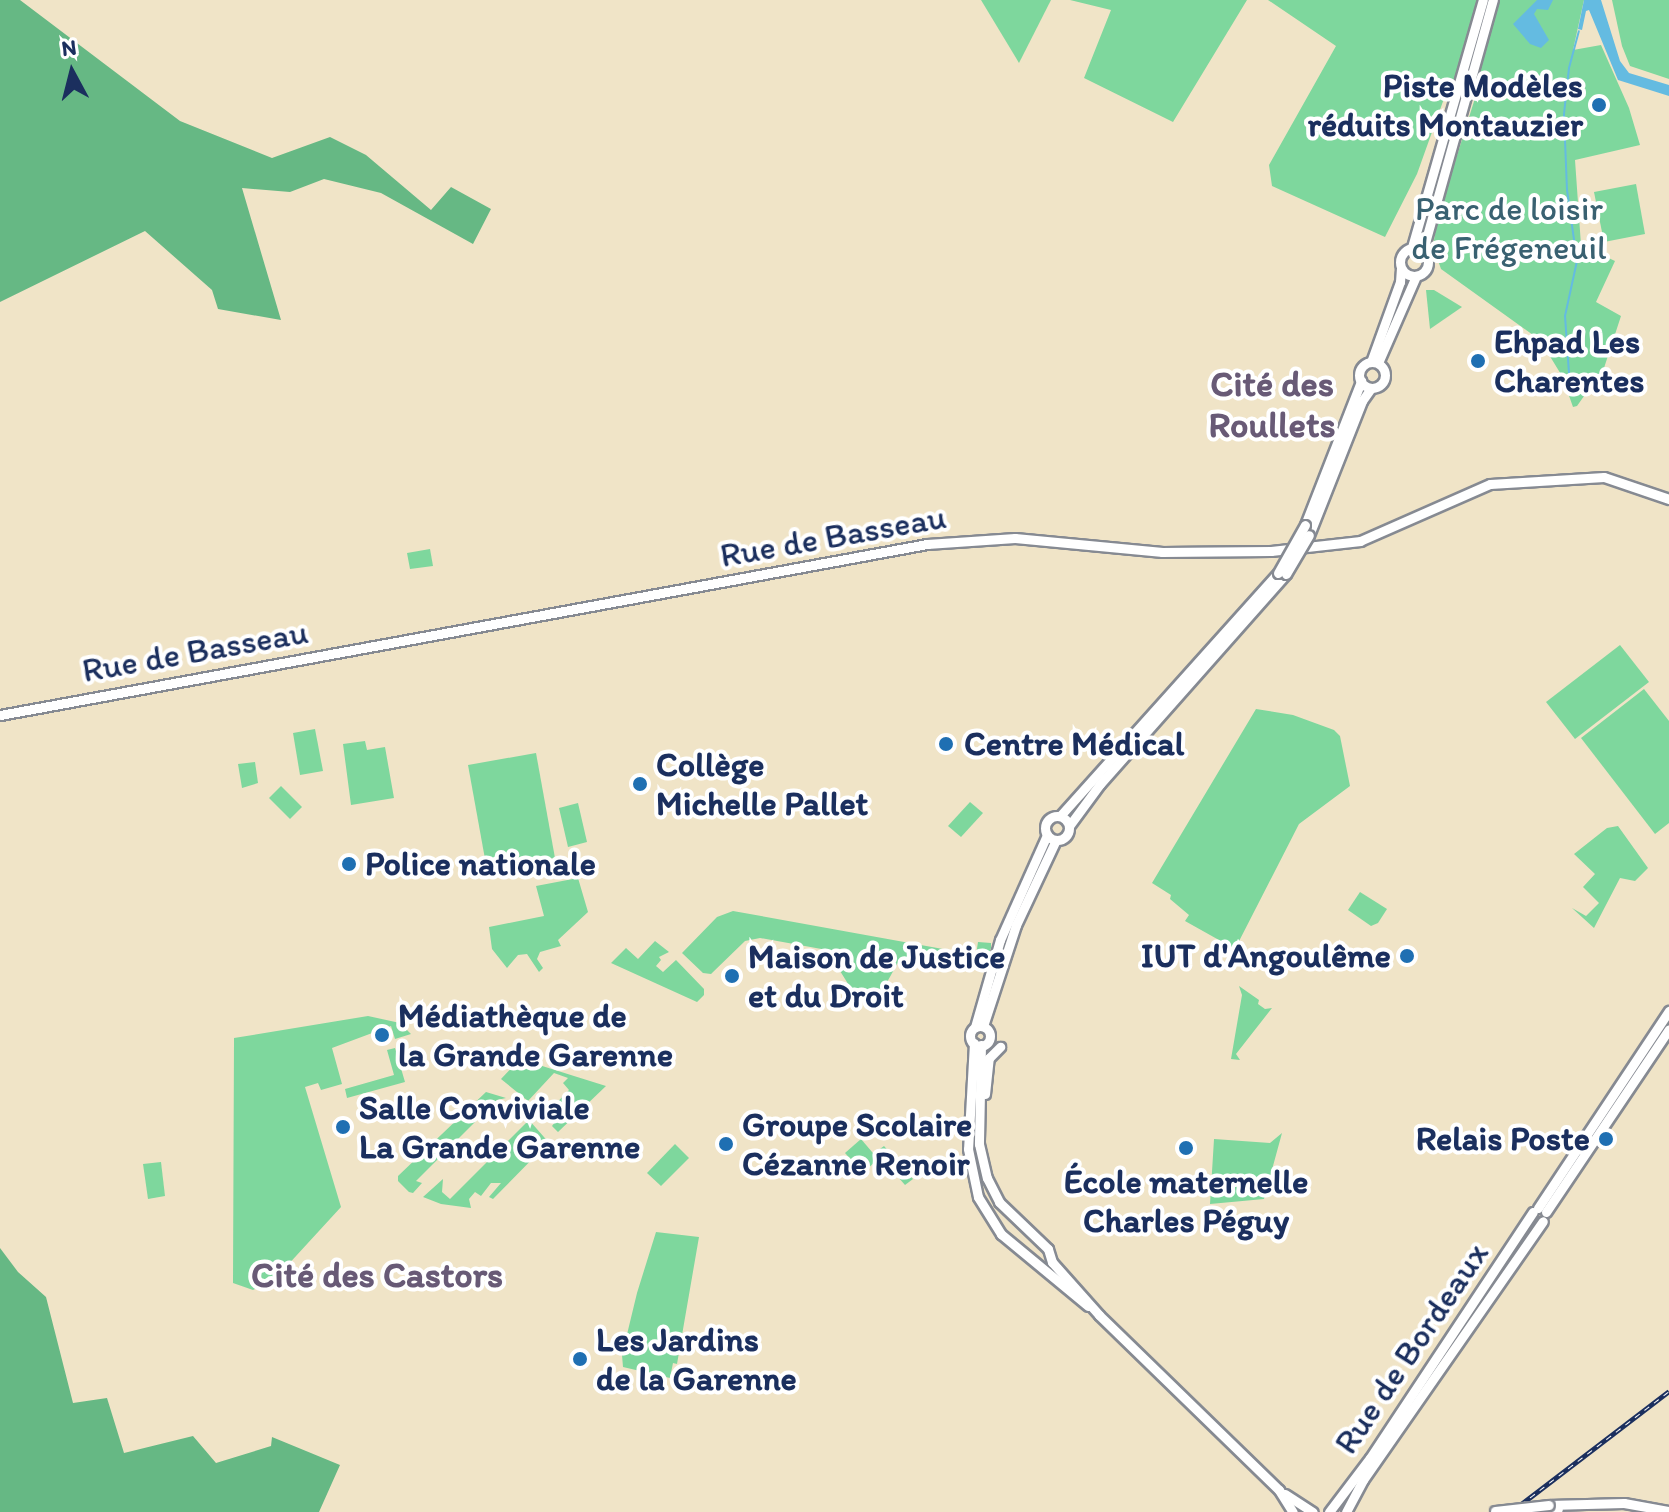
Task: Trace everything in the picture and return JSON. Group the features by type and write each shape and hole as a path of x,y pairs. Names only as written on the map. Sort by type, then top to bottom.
{"main road":[{"path":"1307,530 1361,381 1360,370 1375,363 1416,276 1427,266 1418,249 1483,0"},
{"path":"1418,249 1493,0"},
{"path":"1375,363 1400,282 1402,255 1418,249"},
{"path":"1401,269 1416,276"},
{"path":"1052,837 1065,836 1100,784 1282,574 1307,530 1362,401 1371,388 1384,379 1385,372 1375,363"},
{"path":"1361,381 1371,388"},
{"name":"Rue de Basseau","path":"0,715 927,544 1015,538 1178,553 1333,547 1380,534 1490,484 1593,477 1636,485 1669,499"},
{"path":"981,1105 978,1044 970,1034 979,1027 1052,837 1048,821 1060,816 1282,574"},
{"path":"1060,816 1069,826"},
{"name":"Rue de Bordeaux","path":"1346,1512 1363,1480 1669,1011"},
{"path":"979,1027 990,1035 978,1044 969,1166 978,1197 996,1226 1038,1266 1095,1310"},
{"name":"Rue de Bordeaux","path":"1329,1512 1370,1458 1669,1029"},
{"path":"1000,1047 989,1058 979,1132 983,1163 991,1188 1007,1213 1048,1249 1050,1258 1095,1310 1279,1490 1313,1512"},
{"path":"996,1226 999,1216 1007,1213"},
{"path":"1038,1266 1050,1258"},
{"path":"1279,1490 1293,1512"},
{"path":"1490,1511 1624,1503 1669,1511"},
{"path":"1530,1512 1548,1508 1609,1508 1649,1512"}],"green space":[{"path":"0,0 20,0 180,121 272,158 330,137 366,155 431,210 451,187 491,209 473,244 381,193 324,179 290,192 242,188 281,320 218,309 212,290 145,231 0,302"},
{"path":"981,0 1051,0 1019,63"},
{"path":"1070,0 1247,0 1173,122 1084,78 1111,10"},
{"name":"Parc de loisir de Frégeneuil","path":"1268,0 1584,0 1573,50 1601,45 1629,108 1640,145 1575,160 1581,245 1615,261 1596,302 1621,316 1604,368 1577,406 1573,407 1562,376 1540,340 1441,269 1433,246 1438,216 1476,95 1446,93 1417,174 1385,237 1272,186 1269,165 1336,46"},
{"path":"1612,0 1669,0 1669,79 1630,66 1622,46"},
{"path":"1636,184 1645,234 1604,242 1594,192"},
{"path":"1426,290 1434,290 1462,307 1430,329"},
{"path":"430,549 433,566 410,569 407,553"},
{"path":"1620,645 1649,682 1575,739 1546,702"},
{"path":"1644,689 1669,721 1669,823 1655,834 1581,738"},
{"path":"1256,709 1293,715 1334,730 1340,736 1350,786 1299,824 1235,949 1185,921 1189,915 1170,899 1171,895 1152,883"},
{"path":"315,729 323,771 300,775 293,733"},
{"path":"365,741 367,750 385,747 394,798 351,805 343,744"},
{"path":"536,753 555,858 487,870 468,765"},
{"path":"255,762 258,783 242,788 238,764"},
{"path":"281,786 302,807 290,819 269,798"},
{"path":"970,802 983,813 961,837 948,826"},
{"path":"578,803 587,842 568,847 559,808"},
{"path":"1618,826 1648,868 1635,881 1620,878 1594,928 1572,908 1586,916 1599,903 1583,887 1595,874 1574,854 1607,828"},
{"path":"578,878 588,912 558,940 561,946 540,952 537,959 543,968 539,972 527,954 518,955 507,968 492,949 489,927 544,916 536,886"},
{"path":"1360,892 1387,909 1378,923 1371,926 1348,910"},
{"path":"733,911 976,955 978,942 991,943 991,948 983,969 901,957 876,1002 850,987 827,950 760,938 745,941 711,974 703,973 682,953 717,917"},
{"path":"655,941 669,952 659,957 661,960 656,966 663,972 676,960 704,989 704,995 697,1002 611,963 626,948 638,959"},
{"path":"1239,986 1259,1000 1258,1004 1265,1009 1272,1008 1236,1054 1240,1060 1231,1059 1242,995"},
{"path":"368,1016 400,1023 411,1034 395,1039 391,1026 332,1048 342,1084 321,1090 318,1083 305,1087 341,1207 274,1280 253,1290 233,1283 234,1038"},
{"path":"395,1048 405,1082 347,1098 345,1089 394,1075 387,1050"},
{"path":"520,1059 606,1086 558,1132 552,1126 555,1122 543,1117 569,1090 563,1083 568,1078 554,1073 528,1101 501,1079"},
{"path":"486,1092 506,1098 497,1100 416,1181 422,1183 413,1193 409,1192 398,1181 398,1176"},
{"path":"529,1120 551,1145 546,1145 493,1199 489,1197 501,1183 491,1183 481,1196 475,1192 469,1199 471,1208 441,1204 423,1197 443,1179 442,1192 450,1199"},
{"path":"1282,1133 1264,1199 1210,1204 1214,1139 1270,1143"},
{"path":"861,1139 878,1159 863,1173 845,1153"},
{"path":"675,1144 689,1158 661,1186 647,1173"},
{"path":"884,1146 913,1179 905,1185 876,1152"},
{"path":"161,1162 165,1196 148,1199 143,1164"},
{"path":"656,1232 699,1237 677,1364 673,1363 670,1378 623,1367 622,1355 637,1293"},
{"path":"0,1248 18,1272 46,1297 73,1403 107,1398 124,1453 193,1436 216,1463 271,1446 272,1437 340,1465 319,1512 0,1512"}],"water":[{"path":"1537,0 1553,0 1548,10 1537,9 1534,14 1549,40 1541,48 1530,44 1513,24"},
{"path":"1584,0 1601,0 1620,61 1629,73 1669,85 1669,96 1618,80 1589,10 1586,11 1582,30 1578,29"}],"waterway":[{"path":"1569,373 1565,316 1577,261 1567,190 1564,114 1569,68 1579,31"}],"railway":[{"path":"1511,1512 1669,1391"}],"place":[{"name":"Piste Modèles réduits Montauzier","path":"1599,105"},
{"name":"Ehpad Les Charentes","path":"1478,361"},
{"name":"Centre Médical","path":"946,744"},
{"name":"Collège Michelle Pallet","path":"640,784"},
{"name":"Police nationale","path":"349,864"},
{"name":"IUT d'Angoulême","path":"1407,956"},
{"name":"Maison de Justice et du Droit","path":"732,976"},
{"name":"Médiathèque de la Grande Garenne","path":"382,1035"},
{"name":"Salle Conviviale La Grande Garenne","path":"343,1127"},
{"name":"Relais Poste","path":"1606,1139"},
{"name":"Groupe Scolaire Cézanne Renoir","path":"726,1144"},
{"name":"École maternelle Charles Péguy","path":"1186,1148"},
{"name":"Les Jardins de la Garenne","path":"580,1359"}],"district":[{"name":"Cité des Roullets","path":"1272,404"},
{"name":"Cité des Castors","path":"377,1275"}]}
